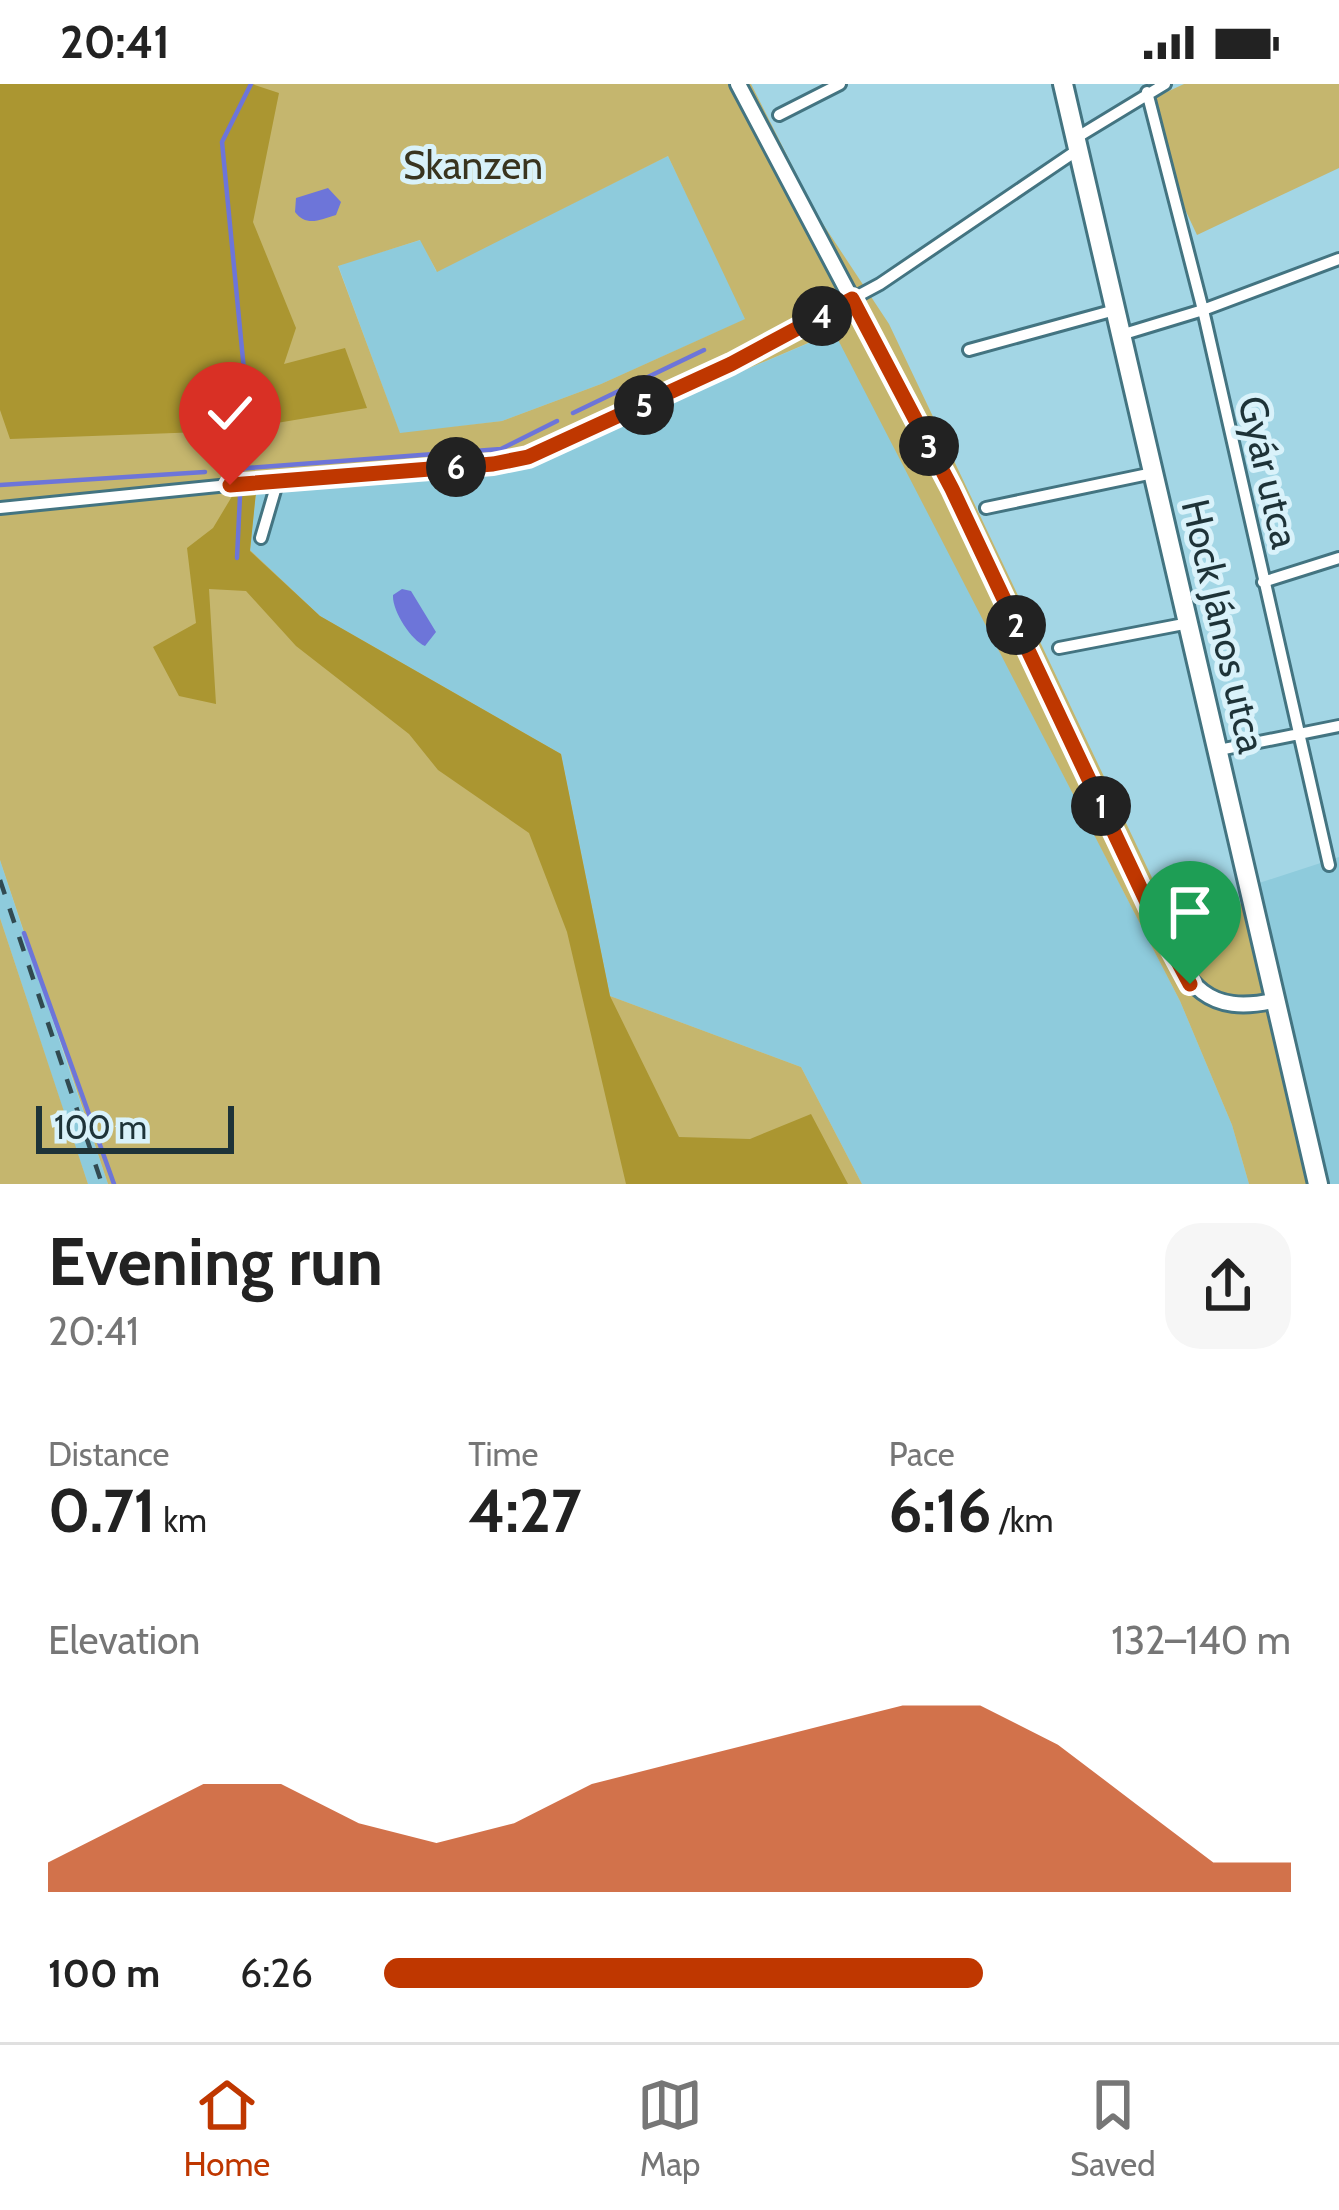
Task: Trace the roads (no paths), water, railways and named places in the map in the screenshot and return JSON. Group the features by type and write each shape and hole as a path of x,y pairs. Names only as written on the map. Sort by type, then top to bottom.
{"main road":[{"name":"Hock János utca","path":"1063,84 1318,1184"}],"street":[{"path":"738,84 952,489 1190,984 1203,995 1233,1004 1253,1006 1276,1000"},
{"path":"779,116 840,84"},
{"path":"0,508 493,464 528,457 731,364 904,270 1147,92 1165,84"},
{"name":"Gyár utca","path":"1147,92 1329,865"},
{"path":"1124,334 1339,260"},
{"path":"969,350 1118,309"},
{"path":"986,508 1155,473"},
{"path":"261,538 278,480"},
{"path":"1263,582 1339,558"},
{"path":"1059,648 1189,622"},
{"path":"1219,750 1339,726"}],"water":[{"path":"328,188 341,202 336,215 309,221 299,217 296,198"},
{"path":"402,589 411,591 436,632 425,646 408,631 396,609 393,595"}],"waterway":[{"path":"242,474 246,391 222,142 251,84"},
{"path":"573,413 704,350"},
{"path":"221,470 501,449 557,421"},
{"path":"0,485 205,472"},
{"path":"237,558 240,496"},
{"path":"24,933 114,1184"}],"railway":[{"path":"0,880 102,1184"}],"park label":[{"name":"Skanzen","path":"473,165"}]}
